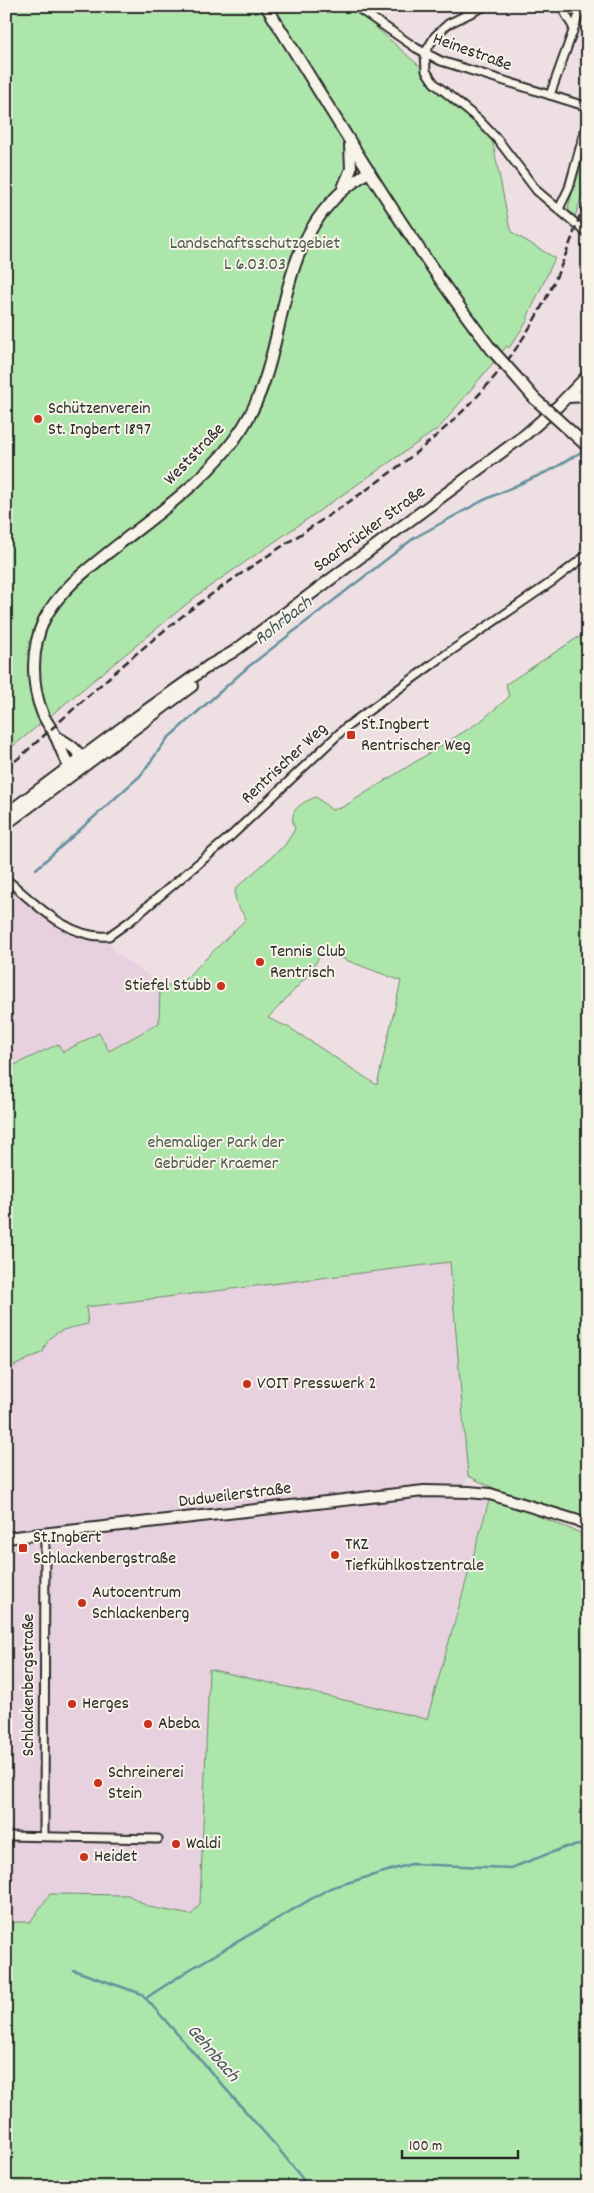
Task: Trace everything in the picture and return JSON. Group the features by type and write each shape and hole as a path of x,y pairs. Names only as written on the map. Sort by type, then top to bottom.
{"main road":[{"path":"266,6 384,194 454,300 492,350 535,399 588,447"},
{"path":"341,191 351,169 352,158 349,138"},
{"name":"Weststraße","path":"69,766 41,710 35,682 35,654 44,620 58,600 77,579 189,489 232,442 253,408 268,373 285,297 296,259 311,230 332,200 341,191 370,171"},
{"name":"Saarbrücker Straße","path":"6,824 82,762 210,665 233,652 526,434 588,375"},
{"path":"568,396 588,396"},
{"name":"Weststraße","path":"55,736 72,746 82,762"},
{"path":"6,814 69,766 75,768 82,762"},
{"name":"Dudweilerstraße","path":"6,1538 415,1492 468,1492 508,1499 588,1524"}],"street":[{"name":"Heinestraße","path":"356,6 425,53 449,64 588,107"},
{"path":"485,6 441,30 430,43 425,53 426,71 429,77 488,130 505,148 531,185 588,234"},
{"path":"561,6 573,27"},
{"path":"550,95 582,6"},
{"path":"559,209 569,188 588,119"},
{"name":"Rentrischer Weg","path":"6,879 72,929 86,935 109,936 130,921 232,835 345,728 437,661 553,581 588,554"},
{"name":"Schlackenbergstraße","path":"44,1836 45,1534"},
{"path":"6,1836 158,1839"}],"shaded area":[{"path":"6,887 64,931 75,935 107,939 115,952 160,984 160,1022 109,1051 6,1090"},
{"path":"450,1262 468,1476 460,1498 490,1497 428,1719 209,1670 200,1904 191,1915 149,1907 128,1895 30,1922 6,1922 6,1373 14,1366 43,1352 45,1344 57,1331 88,1324 85,1307"}],"green space":[{"name":"Landschaftsschutzgebiet L 6.03.03","path":"6,6 352,6 490,129 509,224 513,233 555,258 528,316 528,320 509,348 507,346 439,428 199,594 6,752"},
{"path":"588,135 588,176 575,217 568,209"},
{"name":"ehemaliger Park der Gebrüder Kraemer","path":"588,631 588,1520 500,1491 468,1476 450,1262 86,1307 88,1324 60,1331 50,1339 43,1352 14,1366 6,1373 6,1069 58,1044 63,1052 99,1033 109,1051 159,1023 160,984 178,986 246,919 236,901 236,888 285,845 295,829 293,817 296,808 316,797 332,810 343,807 481,721 509,697 506,684","holes":["322,951 401,981 377,1085 290,1028 268,1018 311,972"]},
{"path":"490,1497 588,1536 588,2187 6,2187 6,1922 30,1922 50,1894 128,1895 149,1907 191,1915 200,1904 209,1669 427,1719"}],"waterway":[{"name":"Rohrbach","path":"36,869 141,775 167,739 248,667 414,538 482,501 553,469 586,449"},
{"path":"146,1998 189,1970 330,1888 411,1864 511,1868 566,1847 588,1844"},
{"name":"Gehnbach","path":"73,1970 142,1994 277,2147 309,2187"}],"railway":[{"path":"6,769 126,662 175,622 246,570 383,478 426,445 466,408 502,368 542,306 565,257 588,190"}],"place":[{"name":"Schützenverein St. Ingbert 1897","path":"38,419"},
{"name":"St.Ingbert Rentrischer Weg","path":"351,735"},
{"name":"Tennis Club Rentrisch","path":"260,962"},
{"name":"Stiefel Stubb","path":"221,986"},
{"name":"VOIT Presswerk 2","path":"247,1384"},
{"name":"St.Ingbert Schlackenbergstraße","path":"23,1548"},
{"name":"TKZ Tiefkühlkostzentrale","path":"335,1555"},
{"name":"Autocentrum Schlackenberg","path":"82,1603"},
{"name":"Herges","path":"72,1704"},
{"name":"Abeba","path":"148,1724"},
{"name":"Schreinerei Stein","path":"98,1783"},
{"name":"Waldi","path":"176,1844"},
{"name":"Heidet","path":"84,1857"}]}
